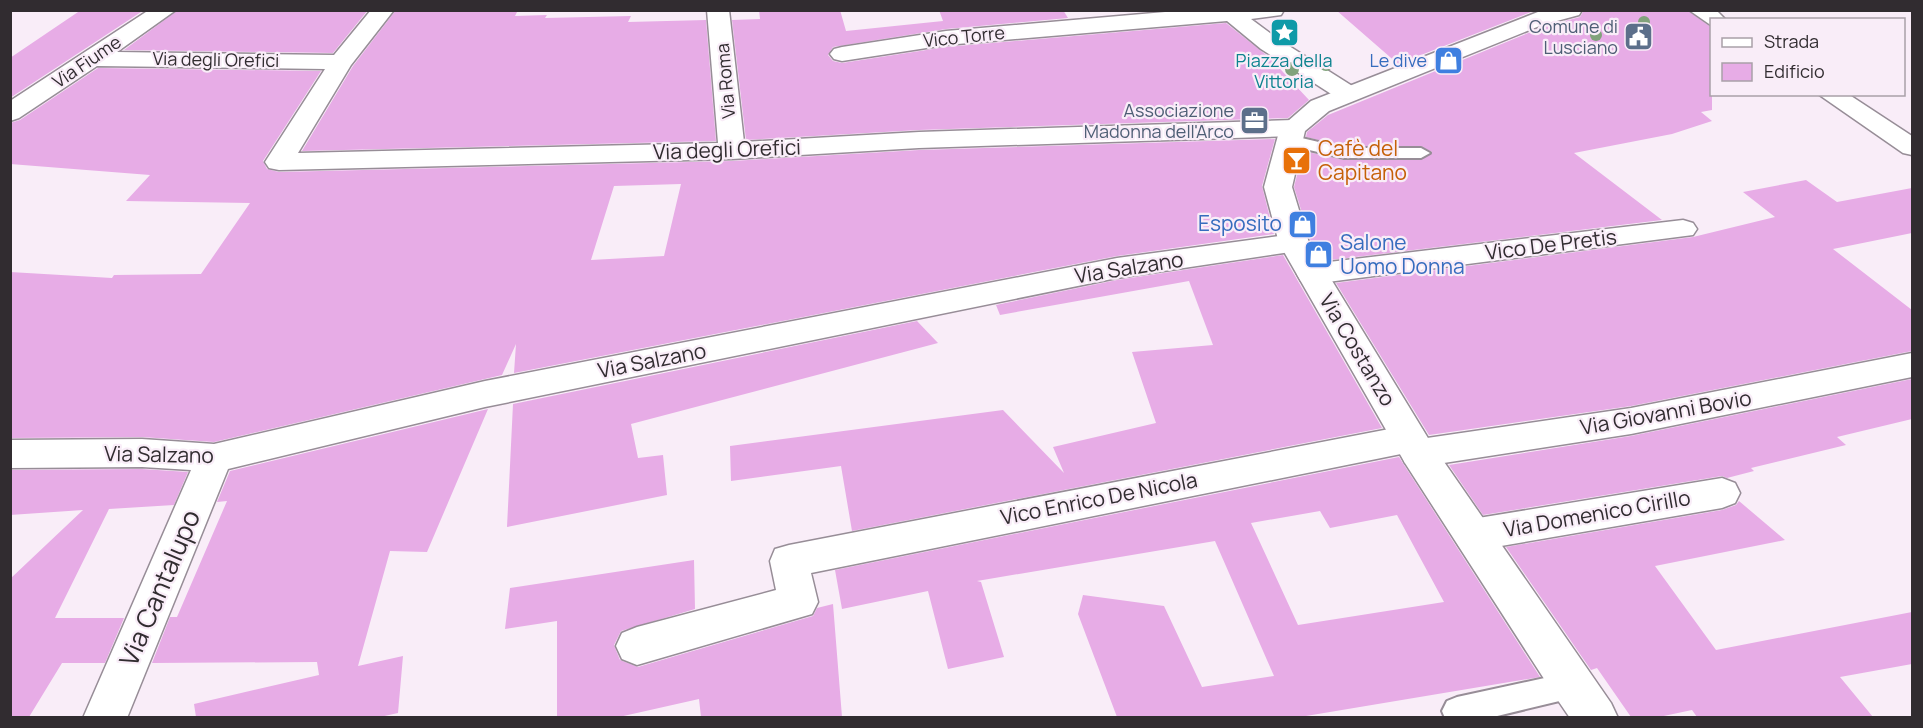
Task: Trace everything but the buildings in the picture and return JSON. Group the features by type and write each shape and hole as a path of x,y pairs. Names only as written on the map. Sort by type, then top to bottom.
{"street":[{"name":"Via Fiume","path":"10,113 165,10"},
{"name":"Via degli Orefici","path":"383,10 341,62 279,162 732,151 918,140 1291,134"},
{"name":"Via Roma","path":"718,10 732,151"},
{"path":"1231,13 1273,10"},
{"path":"1291,134 1320,106 1534,20 1571,10"},
{"path":"1231,13 1274,49 1301,62 1348,94"},
{"name":"Vico Torre","path":"843,54 1081,18 1231,13"},
{"name":"Via degli Orefici","path":"91,59 341,62"},
{"path":"1833,96 1912,147"},
{"name":"Via Costanzo","path":"1291,134 1278,187 1294,243 1414,446 1572,685 1596,717"},
{"name":"Vico De Pretis","path":"1312,274 1683,229"},
{"name":"Via Salzano","path":"10,454 142,453 214,458 485,394 1117,268 1294,243"},
{"name":"Via Giovanni Bovio","path":"1414,446 1631,421 1912,365"},
{"name":"Vico Enrico De Nicola","path":"637,646 798,602 789,561 1414,446"},
{"name":"Via Cantalupo","path":"105,717 214,458"},
{"name":"Via Domenico Cirillo","path":"1472,535 1722,493"}],"lane":[{"path":"1291,134 1344,153 1421,153"},
{"path":"1460,717 1457,711 1572,685"}],"place":[{"name":"Piazza della Vittoria","path":"1284,32"},
{"name":"Comune di Lusciano","path":"1639,37"},
{"name":"Le dive","path":"1448,61"},
{"name":"Associazione Madonna dell'Arco","path":"1255,121"},
{"name":"Cafè del Capitano","path":"1297,161"},
{"name":"Esposito","path":"1303,224"},
{"name":"Salone Uomo Donna","path":"1319,255"}]}
